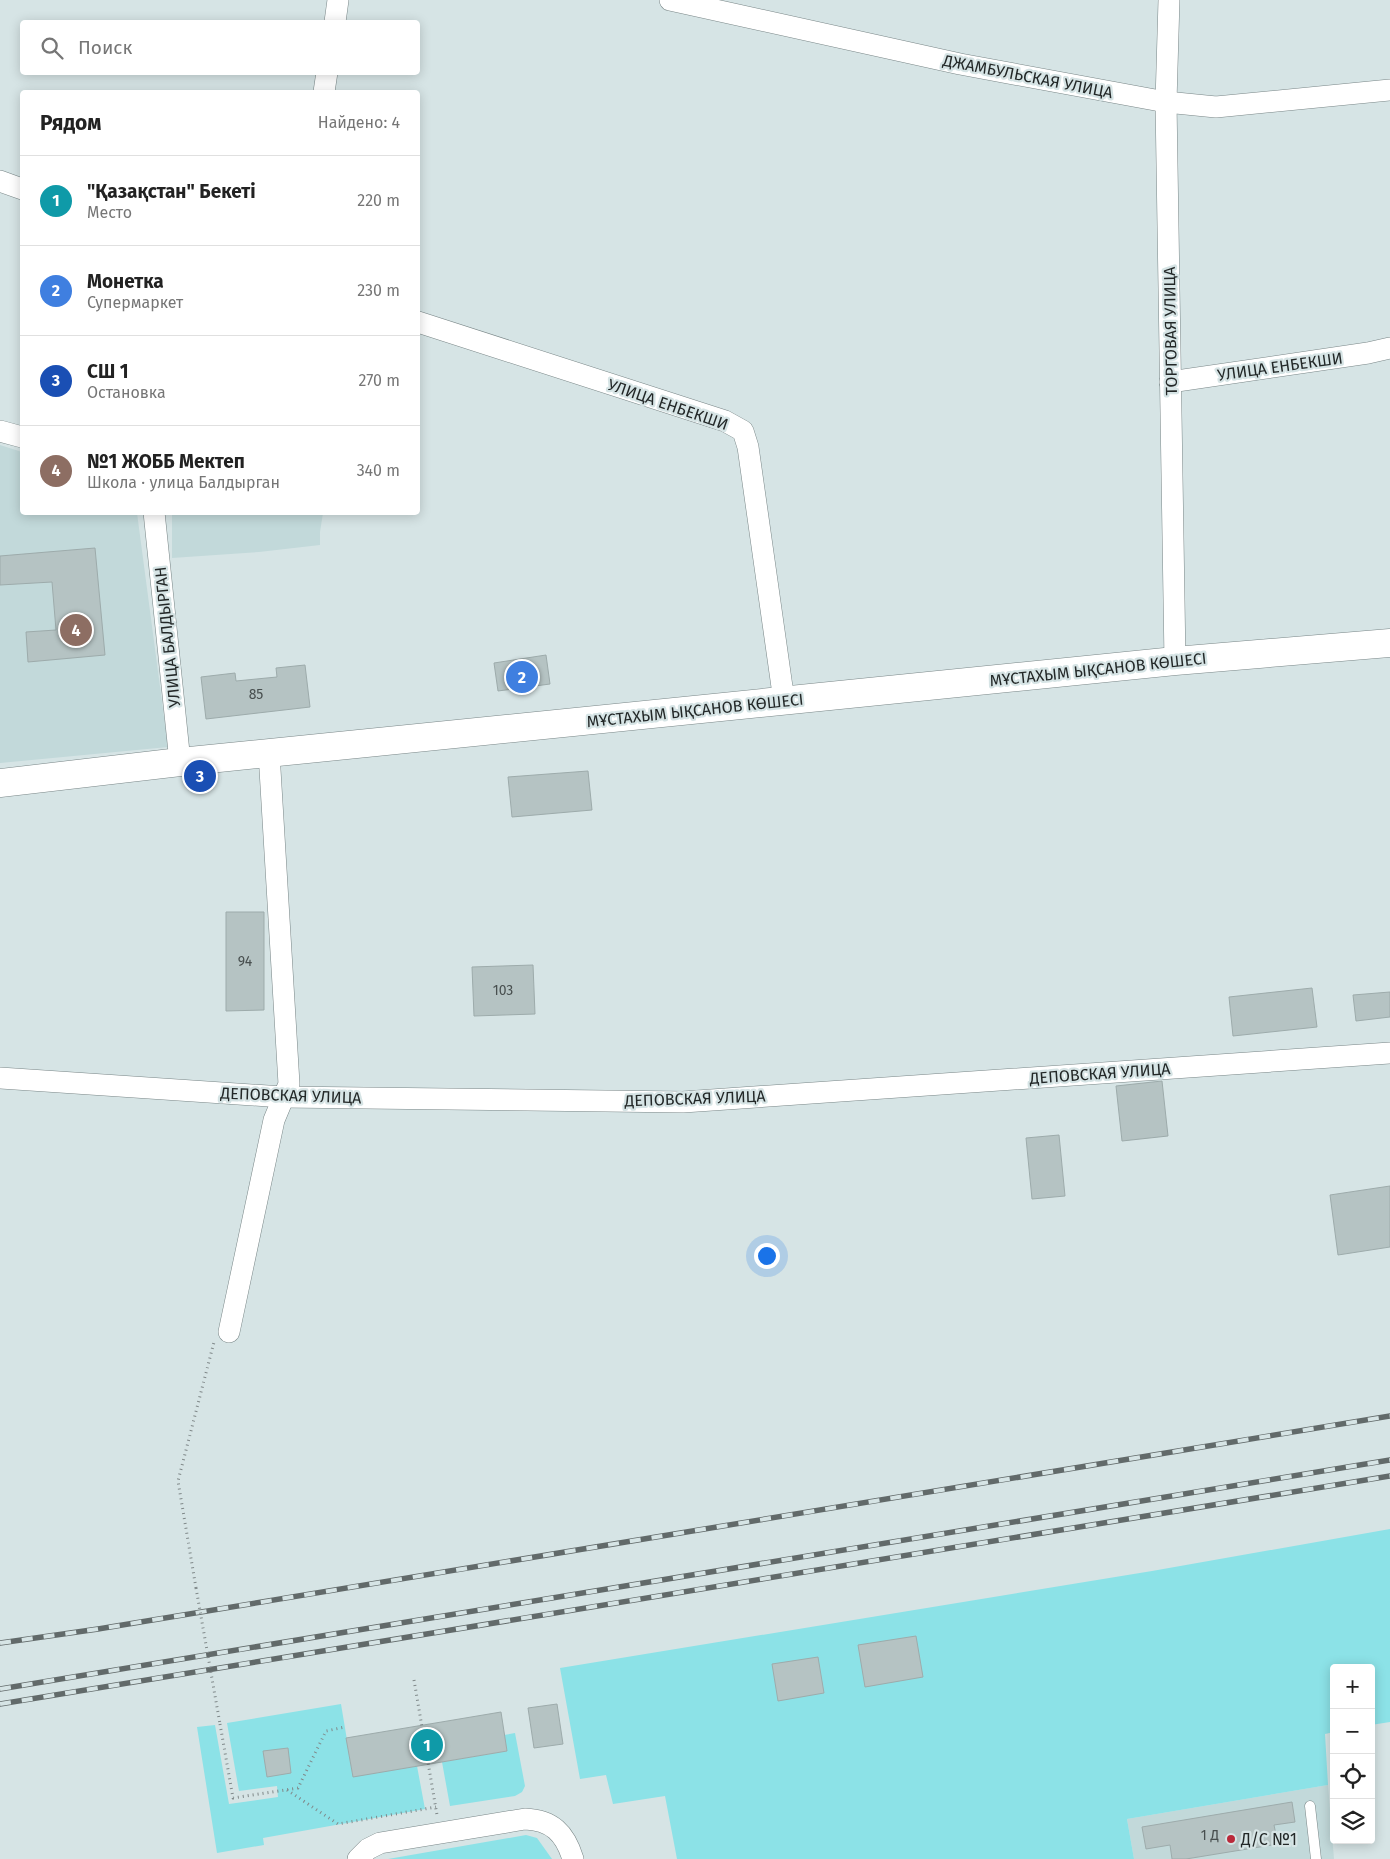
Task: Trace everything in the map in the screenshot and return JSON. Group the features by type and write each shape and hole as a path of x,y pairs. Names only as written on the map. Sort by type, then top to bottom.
{"main road":[{"name":"МҰСТАХЫМ ЫҚСАНОВ КӨШЕСІ","path":"0,783 180,762 1174,661 1390,643"}],"street":[{"path":"335,20 338,0"},
{"name":"ДЖАМБУЛЬСКАЯ УЛИЦА","path":"670,0 960,64 1166,102 1216,107 1390,90"},
{"name":"ТОРГОВАЯ УЛИЦА","path":"1169,0 1166,102 1174,661"},
{"path":"324,90 327,75"},
{"path":"0,181 20,188"},
{"name":"УЛИЦА ЕНБЕКШИ","path":"420,323 725,421 743,431 748,447 784,701"},
{"name":"УЛИЦА ЕНБЕКШИ","path":"1170,382 1390,348"},
{"path":"0,431 20,436"},
{"name":"УЛИЦА БАЛДЫРГАН","path":"154,515 180,762"},
{"path":"230,1328 274,1120 287,1091 290,1077 269,753"},
{"name":"ДЕПОВСКАЯ УЛИЦА","path":"0,1078 284,1097 683,1102 1390,1053"},
{"path":"358,1859 368,1849 380,1843 525,1819 540,1819 553,1826 569,1846 573,1859"}],"lane":[{"path":"1310,1806 1316,1859"}],"path":[{"path":"230,1328 224,1327 212,1347 178,1481 233,1798 298,1788 326,1731 345,1727"},
{"path":"414,1680 440,1833"},
{"path":"286,1790 338,1824 436,1807"}],"shaded area":[{"path":"0,445 20,451 20,515 137,515 168,747 0,763"},
{"path":"172,515 323,515 320,545 259,552 172,558"},
{"path":"1390,1529 1390,1722 1375,1724 1375,1664 1330,1664 1330,1733 1325,1734 1328,1785 1127,1819 1134,1859 677,1859 665,1796 613,1804 606,1775 580,1779 560,1668 1152,1571"},
{"path":"341,1704 353,1776 417,1766 425,1809 263,1838 264,1845 217,1853 197,1727 215,1725 229,1804 278,1797 277,1786 239,1791 227,1723"},
{"path":"515,1733 525,1786 522,1792 515,1796 450,1806 442,1762 507,1751 504,1735"},
{"name":"Д/С №1","path":"1328,1785 1330,1844 1333,1844 1334,1859 1134,1859 1127,1819"},
{"path":"526,1835 537,1838 552,1859 388,1859"}],"building":[{"path":"95,548 105,655 28,662 26,632 56,630 52,582 0,585 0,556"},
{"path":"546,655 550,684 498,691 494,663"},
{"path":"305,665 310,707 206,719 201,677 235,673 236,681 277,677 276,668"},
{"path":"588,771 592,810 512,817 508,777"},
{"path":"226,912 264,912 264,1010 226,1011"},
{"path":"533,965 535,1014 474,1016 472,967"},
{"path":"1312,988 1317,1027 1233,1036 1229,997"},
{"path":"1390,992 1390,1017 1356,1021 1353,995"},
{"path":"1162,1081 1168,1136 1122,1141 1116,1086"},
{"path":"1059,1135 1065,1196 1032,1199 1026,1138"},
{"path":"1390,1186 1390,1247 1338,1255 1330,1195"},
{"path":"916,1636 923,1677 865,1687 858,1645"},
{"path":"818,1657 824,1693 778,1701 772,1664"},
{"path":"557,1704 563,1744 534,1748 528,1708"},
{"path":"501,1712 507,1751 353,1777 346,1738"},
{"path":"288,1748 291,1773 267,1777 263,1751"},
{"name":"Д/С №1","path":"1292,1802 1295,1822 1274,1825 1278,1844 1186,1859 1172,1859 1170,1845 1146,1849 1142,1827"}],"railway":[{"path":"0,1643 98,1629 1390,1416"},
{"path":"0,1689 1390,1460"},
{"path":"0,1704 1390,1476"}],"place":[{"name":"№1 ЖОББ Мектеп","path":"76,630"},
{"name":"Монетка","path":"522,677"},
{"name":"СШ 1","path":"200,776"},
{"name":"\"Қазақстан\" Бекеті","path":"427,1745"},
{"name":"Д/С №1","path":"1231,1839"}]}
